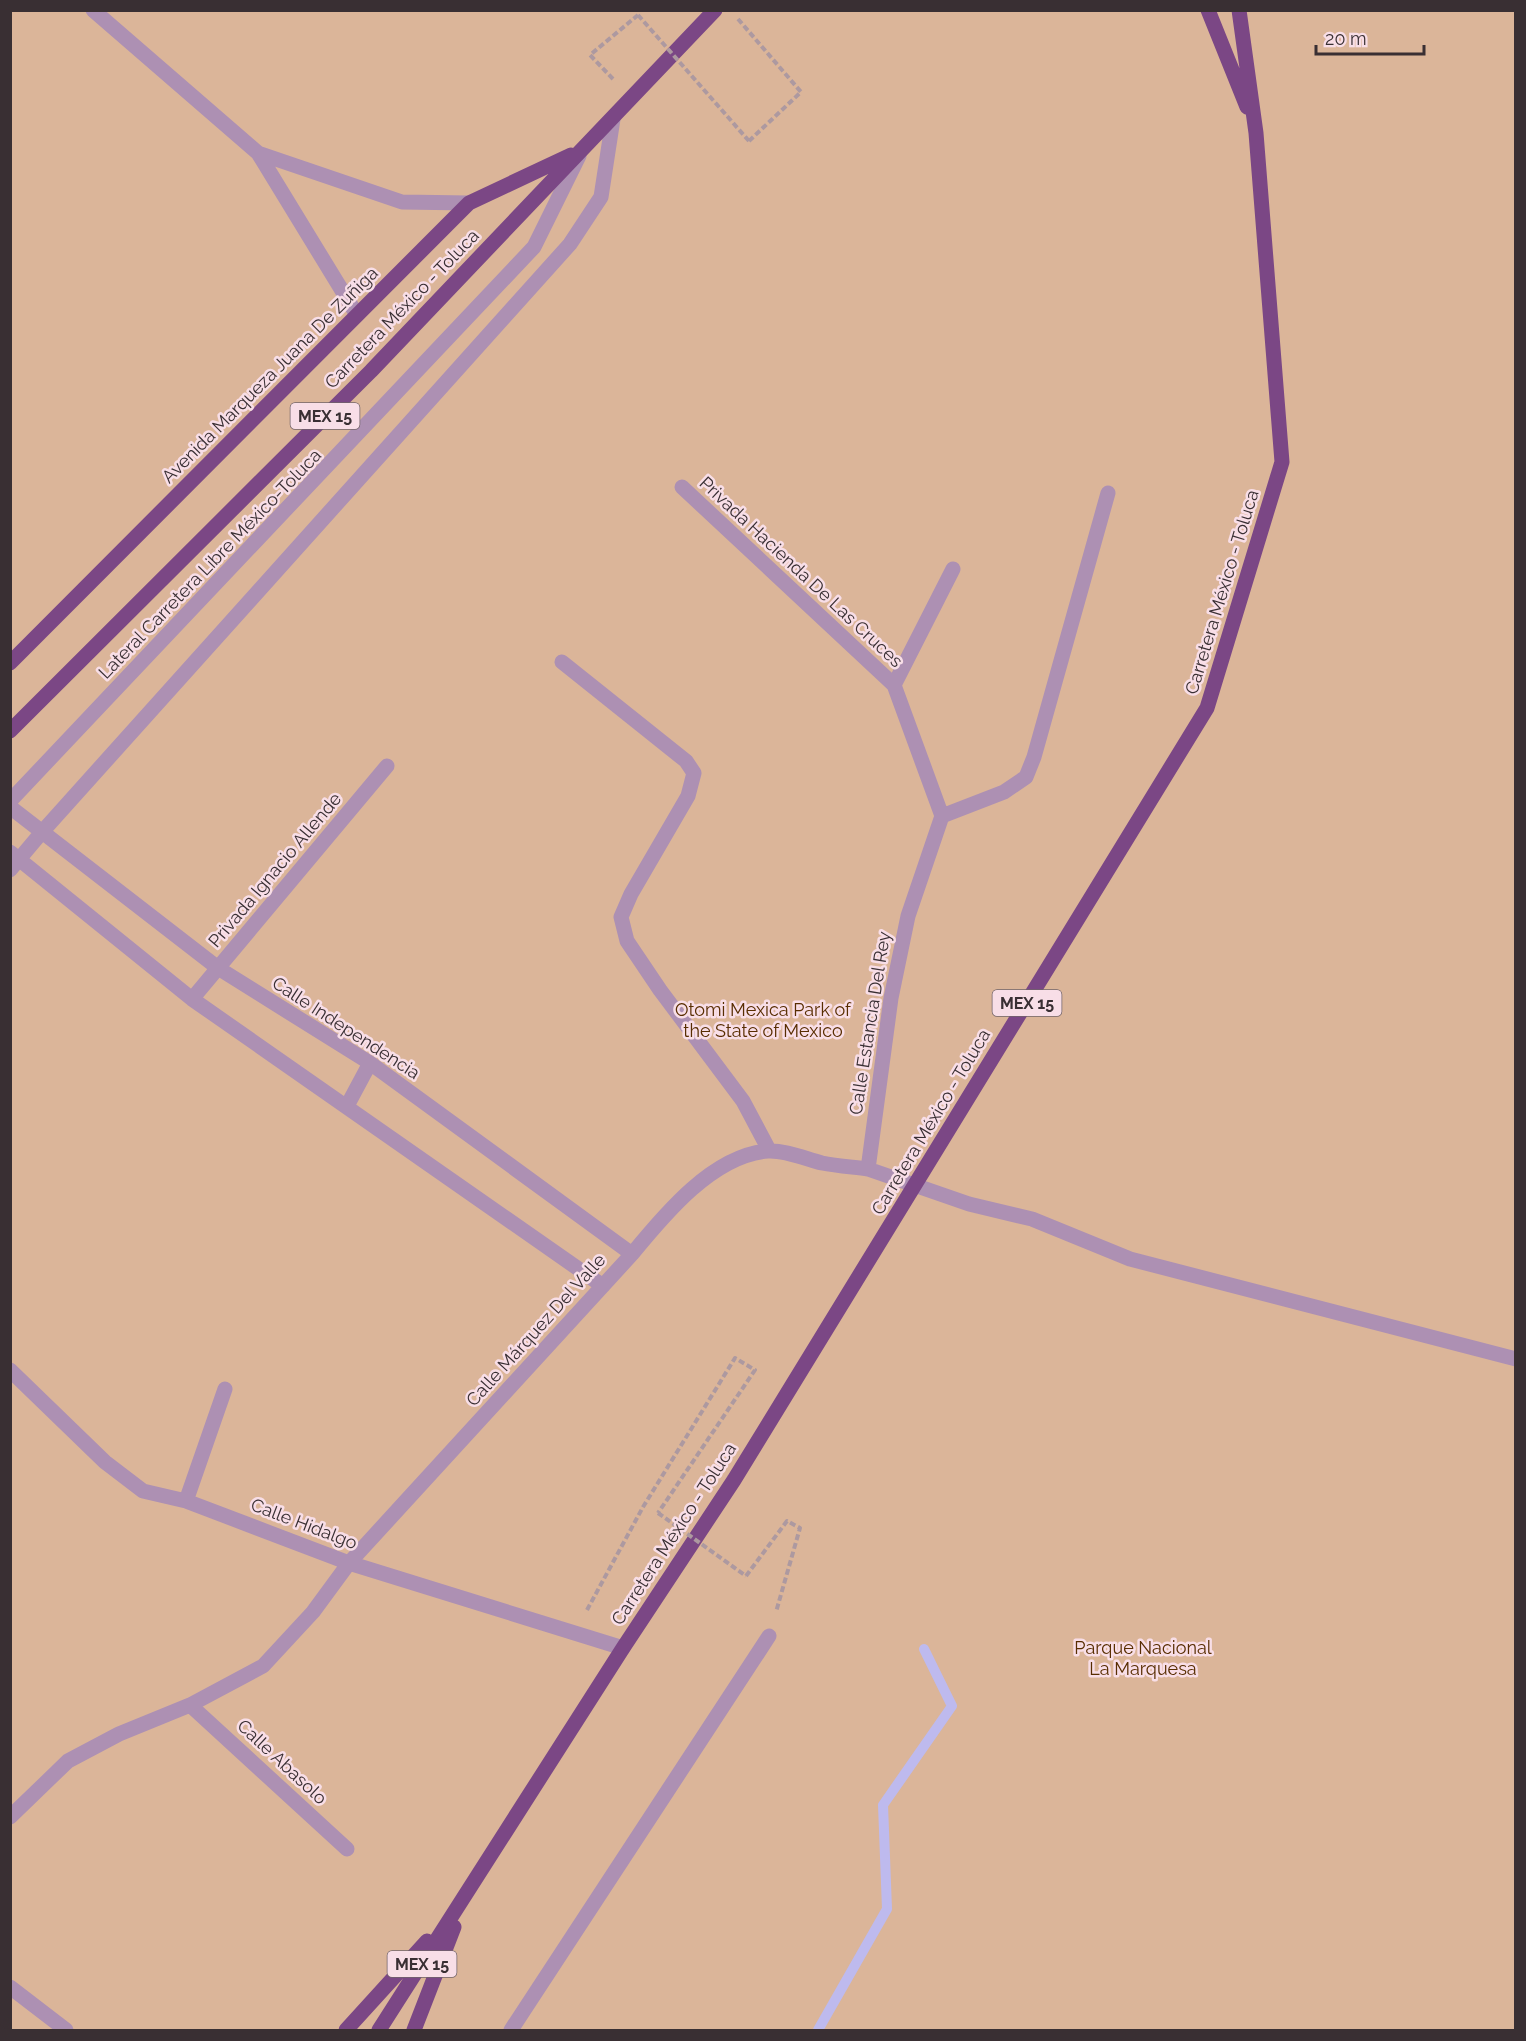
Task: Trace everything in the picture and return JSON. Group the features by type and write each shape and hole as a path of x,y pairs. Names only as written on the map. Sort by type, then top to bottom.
{"main road":[{"name":"Carretera México - Toluca","path":"10,731 371,371 632,100 715,10"},
{"path":"1208,10 1256,133"},
{"name":"Carretera México - Toluca","path":"379,2031 623,1648 734,1480 1207,708 1282,462 1256,133 1239,10"},
{"name":"Avenida Marqueza Juana De Zuñiga","path":"10,663 469,204 582,150"},
{"path":"346,2031 465,1898"},
{"path":"414,2031 465,1898"}],"street":[{"path":"93,10 258,153 357,315"},
{"path":"603,1286 192,999 14,860 42,832 570,244 601,197 613,119"},
{"name":"Lateral Carretera Libre México-Toluca","path":"10,801 534,247 582,150"},
{"path":"258,153 402,202 469,204"},
{"name":"Privada Hacienda De Las Cruces","path":"682,487 894,685 942,816"},
{"path":"942,816 1004,792 1026,777 1034,757 1108,493"},
{"name":"Privada Hacienda De Las Cruces","path":"894,685 953,569"},
{"path":"562,662 686,761 694,773 688,796 621,917 627,941 660,990 743,1101 770,1150 825,1163 868,1169 969,1204 1032,1219 1130,1259 1515,1359"},
{"name":"Privada Ignacio Allende","path":"192,999 387,766"},
{"name":"Calle Independencia","path":"10,807 218,968 370,1063 632,1254"},
{"name":"Calle Estancia Del Rey","path":"868,1169 891,998 908,916 942,816"},
{"path":"347,1106 370,1063"},
{"name":"Calle Márquez Del Valle","path":"10,1817 68,1761 119,1734 190,1705 263,1666 314,1612 349,1563 632,1254 670,1208 736,1159 770,1150"},
{"name":"Calle Hidalgo","path":"10,1370 105,1462 143,1491 186,1501 349,1563 575,1631 623,1648"},
{"path":"186,1501 225,1389"},
{"path":"511,2031 769,1636"},
{"name":"Calle Abasolo","path":"190,1705 347,1849"},
{"path":"10,1987 66,2031"}],"path":[{"path":"632,100 590,55 638,15 750,141 801,92 731,10"},
{"path":"575,1631 643,1507 735,1358 756,1370 658,1513 746,1576 787,1521 800,1528 769,1636"}],"green space":[{"name":"Otomi Mexica Park of the State of Mexico","path":"11,11 1515,11 1515,2030 11,2030"}],"waterway":[{"path":"818,2030 887,1909 883,1805 952,1706 924,1649"}],"park label":[{"name":"Parque Nacional La Marquesa","path":"1143,1658"}]}
